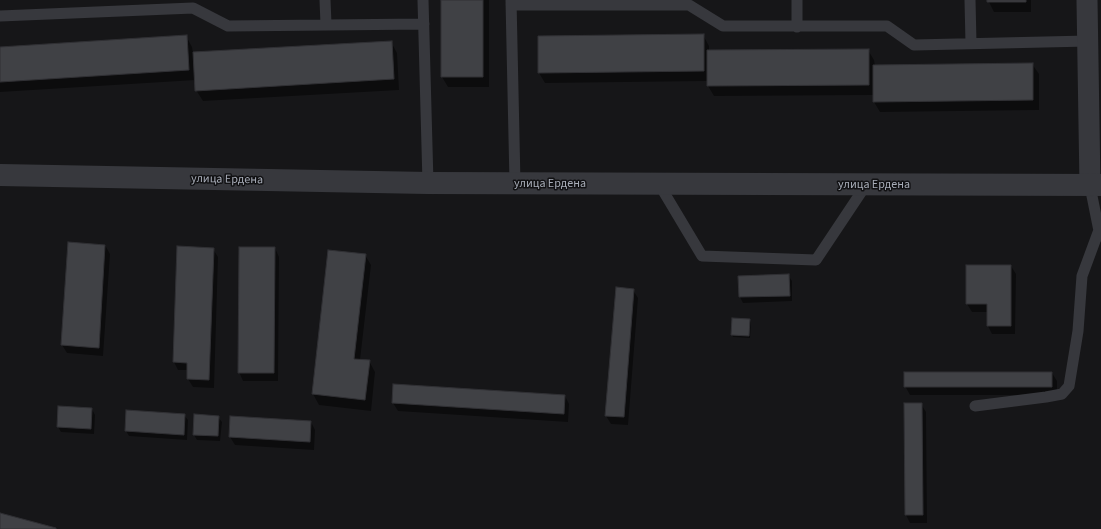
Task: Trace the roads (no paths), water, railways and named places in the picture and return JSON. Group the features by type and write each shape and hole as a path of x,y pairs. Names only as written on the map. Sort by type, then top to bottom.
{"street":[{"path":"1092,4 1088,40 1096,185"},
{"name":"улица Ердена","path":"0,175 515,184 1096,185"}],"lane":[{"path":"325,0 326,24"},
{"path":"423,0 428,183"},
{"path":"797,0 797,27"},
{"path":"970,0 971,43"},
{"path":"515,184 511,3 659,2 689,5 723,26 887,26 914,45 1088,40"},
{"path":"0,16 193,8 228,26 424,24"},
{"path":"659,184 702,256 816,260 866,185"},
{"path":"975,406 1062,394 1069,386 1078,331 1082,276 1100,235 1096,185"}]}
